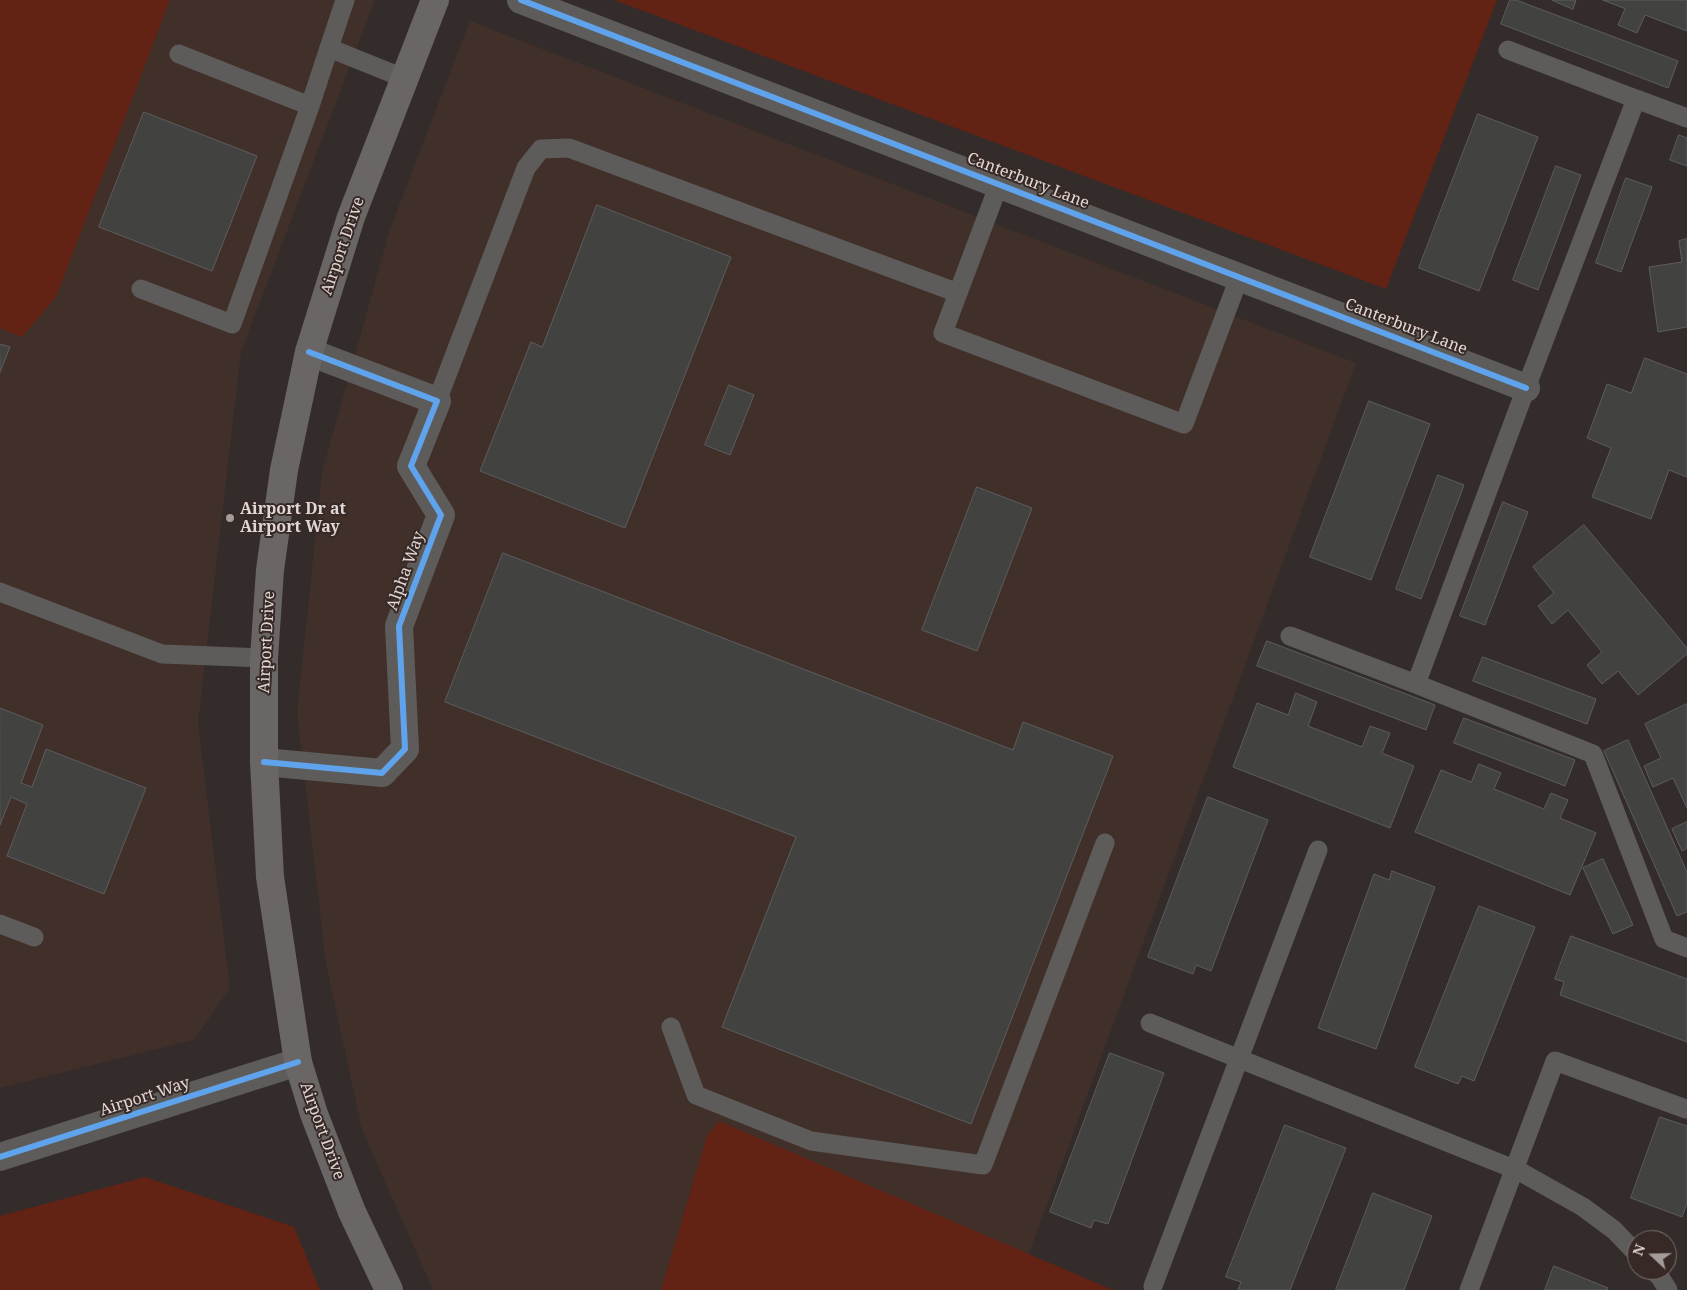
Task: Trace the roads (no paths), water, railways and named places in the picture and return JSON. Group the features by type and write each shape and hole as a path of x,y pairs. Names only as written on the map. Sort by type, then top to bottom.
{"main road":[{"name":"Airport Drive","path":"389,1290 352,1212 314,1114 298,1062 270,877 264,762 264,658 270,570 284,470 309,352 351,217 435,0"}],"street":[{"name":"Canterbury Lane","path":"521,0 1526,388"},
{"path":"309,352 437,400"},
{"name":"Alpha Way","path":"264,762 382,772 405,749 400,626 441,515 412,466 437,400"},
{"name":"Airport Way","path":"0,1157 298,1062"}],"lane":[{"path":"141,289 232,324 310,106 345,0"},
{"path":"329,48 406,79"},
{"path":"1508,50 1687,118"},
{"path":"179,54 310,106"},
{"path":"1416,684 1636,99"},
{"path":"437,400 526,168 541,149 570,148 958,293"},
{"path":"999,184 943,332 1184,424 1239,278"},
{"path":"0,592 162,654 264,658"},
{"path":"1290,636 1593,754 1664,939 1687,948"},
{"path":"671,1027 696,1095 811,1141 983,1165 1105,843"},
{"path":"1153,1286 1318,850"},
{"path":"0,924 34,937"},
{"path":"1150,1023 1515,1169 1583,1207 1614,1230 1627,1244"},
{"path":"1469,1290 1555,1061 1686,1109"}],"place":[{"name":"Airport Dr at Airport Way","path":"230,518"}]}
